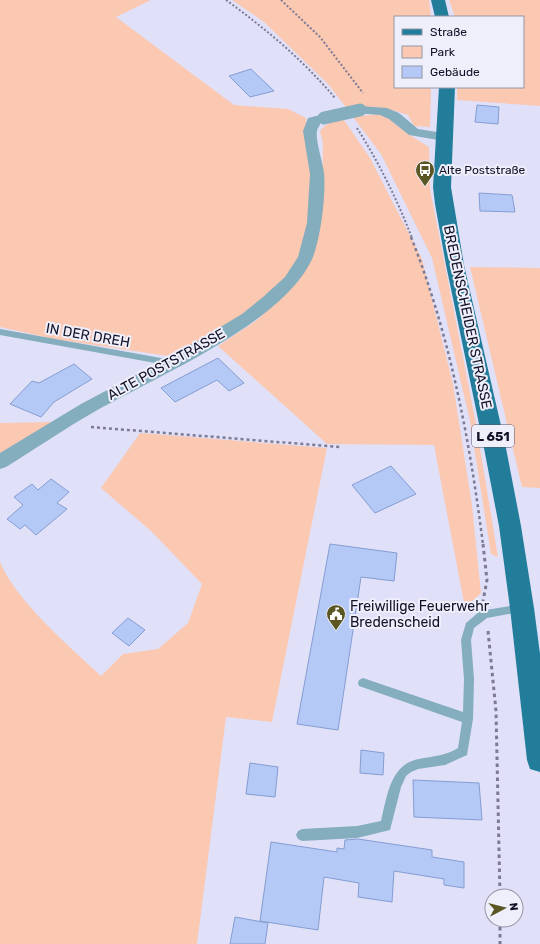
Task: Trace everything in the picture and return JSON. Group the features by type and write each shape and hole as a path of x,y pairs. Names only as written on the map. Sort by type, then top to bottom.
{"main road":[{"path":"438,0 442,16"},
{"name":"BREDENSCHEIDER STRASSE","path":"447,88 442,187 444,204 455,265 494,443 510,526 537,705 540,760"}],"street":[{"name":"ALTE POSTSTRASSE","path":"0,462 86,408 172,363 258,312 280,291 294,274 305,257 314,223 317,174 310,131 313,127 313,121 360,110 376,110 394,116 414,132 444,137"}],"lane":[{"name":"IN DER DREH","path":"0,332 172,363"},
{"path":"302,835 357,832 386,826 394,791 408,767 422,763 452,759 463,751 468,718 469,678 466,640 470,626 484,614 522,608"},
{"path":"363,683 468,718"}],"path":[{"path":"281,0 320,37 376,110"},
{"path":"423,266 456,383 478,505 487,580"},
{"path":"61,424 340,447"},
{"path":"490,637 496,711 500,888"},
{"path":"500,928 500,944"}],"green space":[{"path":"0,0 151,0 116,17 234,105 288,109 306,118 312,194 308,229 295,267 281,285 218,332 168,356 54,339 0,327"},
{"path":"232,0 429,0 431,16 394,16 394,88 431,88 430,127 414,126 408,115 384,108 372,107 348,110 328,84 264,22"},
{"path":"449,0 540,0 540,106 457,100 457,88 524,88 524,16 455,16"},
{"path":"378,114 387,117 405,132 429,147 430,189 476,424 498,557 491,554 470,421 432,258 381,154 353,117"},
{"path":"344,120 370,158 422,259 453,384 472,505 481,593 465,608 434,445 327,444 218,346 256,321 286,293 322,199 323,143 320,131 331,122"},
{"path":"470,267 540,268 540,488 522,487"},
{"path":"56,422 0,458 0,423"},
{"path":"140,433 327,448 272,722 226,717 197,944 0,944 0,562 18,592 31,608 101,676 123,654 158,649 188,623 202,584 151,531 101,488"}],"building":[{"path":"251,69 274,91 250,97 229,76"},
{"path":"477,105 499,107 498,124 475,122"},
{"path":"479,193 512,195 515,212 480,211"},
{"path":"218,358 244,383 229,391 217,380 175,402 161,388"},
{"path":"74,364 92,379 54,402 41,417 10,404 32,381 39,383"},
{"path":"391,466 416,494 375,513 352,485"},
{"path":"51,479 69,492 57,503 67,509 36,535 25,525 20,529 7,519 23,505 14,497 32,484 38,490"},
{"path":"330,544 397,553 394,581 361,577 338,730 297,724"},
{"path":"128,618 145,630 129,646 112,633"},
{"path":"361,750 384,753 383,775 360,773"},
{"path":"250,763 278,767 275,797 246,794"},
{"path":"413,780 479,783 482,820 414,817"},
{"path":"358,839 432,850 432,857 464,862 464,888 444,885 444,879 394,871 392,902 358,897 359,883 324,877 318,930 260,921 271,842 337,852 337,848 344,849 345,840"},
{"path":"235,917 268,923 265,944 230,944"}],"place":[{"name":"Alte Poststraße","path":"425,187"},
{"name":"Freiwillige Feuerwehr Bredenscheid","path":"336,631"}]}
